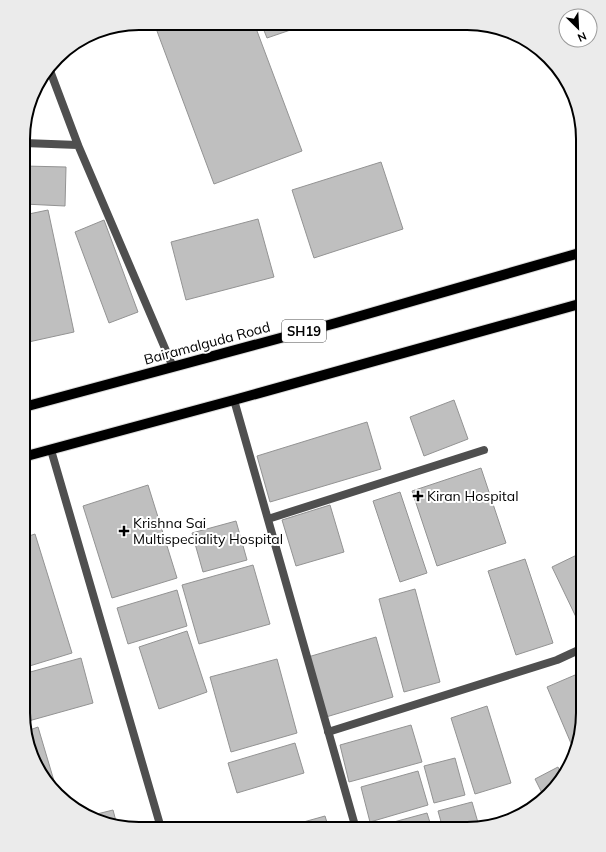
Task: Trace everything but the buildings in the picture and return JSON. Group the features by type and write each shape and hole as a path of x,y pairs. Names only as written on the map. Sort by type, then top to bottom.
{"main road":[{"name":"Bairamalguda Road","path":"30,406 344,320 576,254"},
{"path":"30,455 576,305"}],"street":[{"path":"51,74 78,145 173,367"},
{"path":"30,143 78,145"},
{"path":"234,400 354,822"},
{"path":"51,450 159,822"},
{"path":"268,519 484,450"},
{"path":"328,732 557,660 576,651"}],"place":[{"name":"Kiran Hospital","path":"418,496"},
{"name":"Krishna Sai Multispeciality Hospital","path":"124,531"}]}
